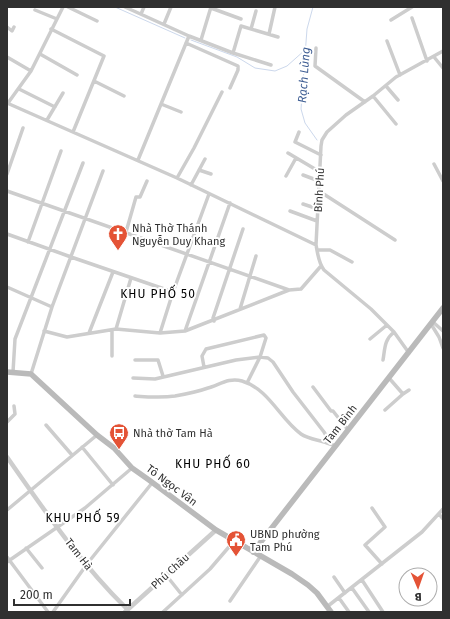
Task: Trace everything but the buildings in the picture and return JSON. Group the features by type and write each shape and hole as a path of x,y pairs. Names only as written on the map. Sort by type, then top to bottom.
{"main road":[{"name":"Tam Bình","path":"253,552 443,308"},
{"path":"10,372 31,374"},
{"name":"Tô Ngọc Vân","path":"31,374 97,435 114,448 132,468 216,530 260,557 292,574 308,585 317,592 330,609"}],"street":[{"path":"63,7 31,71 7,103 138,160 230,203 317,248 330,250 352,262"},
{"path":"68,7 97,21"},
{"path":"125,7 189,36 233,53 271,65"},
{"path":"141,14 144,7"},
{"path":"164,24 171,7"},
{"path":"269,34 275,7"},
{"path":"391,20 412,7"},
{"path":"201,40 211,8 241,19"},
{"path":"35,10 56,19"},
{"path":"251,29 256,11"},
{"path":"412,18 427,61"},
{"path":"233,53 241,26 278,37"},
{"path":"7,27 12,30 14,27"},
{"path":"51,29 104,56 73,132"},
{"path":"138,160 189,36"},
{"path":"387,41 400,75"},
{"path":"186,42 238,66 238,70 230,88"},
{"path":"316,48 315,66 365,102"},
{"name":"Bình Phú","path":"321,266 317,248 322,140 327,132 346,115 400,75 443,51"},
{"path":"40,54 77,75"},
{"path":"434,57 443,68"},
{"path":"7,58 31,71"},
{"path":"94,81 124,96"},
{"path":"386,86 398,100"},
{"path":"19,89 55,107"},
{"path":"177,178 222,92"},
{"path":"47,120 63,93"},
{"path":"373,96 396,124"},
{"path":"161,104 181,112"},
{"path":"7,174 23,128"},
{"path":"299,132 295,142 321,155"},
{"path":"28,242 61,151"},
{"path":"288,153 320,172"},
{"path":"286,176 296,158"},
{"path":"192,185 205,159"},
{"path":"10,372 15,339 83,163"},
{"path":"434,164 443,181"},
{"path":"199,170 211,174"},
{"path":"31,374 52,307 103,171"},
{"path":"303,175 320,181"},
{"path":"126,232 136,197 140,197 147,181"},
{"path":"7,191 230,268 289,290 302,289 321,266 371,308 394,332 409,353"},
{"path":"319,191 395,240"},
{"path":"160,333 173,292 209,194"},
{"path":"186,331 230,203"},
{"path":"304,204 318,209"},
{"path":"290,211 318,221"},
{"path":"214,321 213,318 243,229"},
{"path":"7,234 173,292"},
{"path":"240,309 249,275 256,256"},
{"path":"89,333 113,272"},
{"path":"112,356 114,329 131,278"},
{"path":"7,287 52,307"},
{"path":"44,331 67,337 114,329 160,333 186,331 289,290"},
{"path":"432,323 443,331"},
{"path":"432,323 443,348"},
{"path":"370,339 386,325"},
{"path":"383,360 388,337 394,332"},
{"path":"204,367 202,356 206,349 264,335 266,338 260,357 248,383"},
{"path":"133,378 155,379 236,360 260,357 268,358 273,362 293,392 324,432 327,437 327,443"},
{"path":"135,360 158,360 163,376"},
{"path":"389,378 403,394"},
{"path":"135,396 157,398 175,396 205,389 223,381 242,381 262,392 301,435 336,446"},
{"path":"313,387 348,430"},
{"path":"386,410 409,390"},
{"path":"7,422 15,414 14,406"},
{"path":"46,425 72,455"},
{"path":"7,510 97,435"},
{"path":"82,447 113,485"},
{"name":"Tam Hà","path":"7,457 57,527 126,611"},
{"path":"8,561 85,508 132,468"},
{"path":"53,612 87,564 152,483"},
{"path":"372,508 385,527 365,545 382,564"},
{"path":"330,609 339,598 422,532 443,509"},
{"path":"438,514 443,519"},
{"name":"Phú Châu","path":"126,611 216,530"},
{"path":"163,612 210,569 234,541"},
{"path":"26,548 42,568"},
{"path":"7,556 8,561 48,612"},
{"path":"230,601 260,557"},
{"path":"166,575 182,595"},
{"path":"334,577 345,593"},
{"path":"362,580 383,612"},
{"path":"352,588 369,612"},
{"path":"339,598 349,612"}],"waterway":[{"path":"115,7 185,38"},
{"name":"Rạch Lùng","path":"313,7 307,29 301,109 305,123 317,140"},
{"path":"191,40 237,57 255,68 275,71 287,66 305,50"}],"place":[{"name":"Nhà Thờ Thánh Nguyễn Duy Khang","path":"118,251"},
{"name":"Nhà thờ Tam Hà","path":"119,450"},
{"name":"UBND phường Tam Phú","path":"236,557"}],"district":[{"name":"KHU PHỐ 50","path":"158,294"},
{"name":"KHU PHỐ 60","path":"213,464"},
{"name":"KHU PHỐ 59","path":"83,518"}]}
